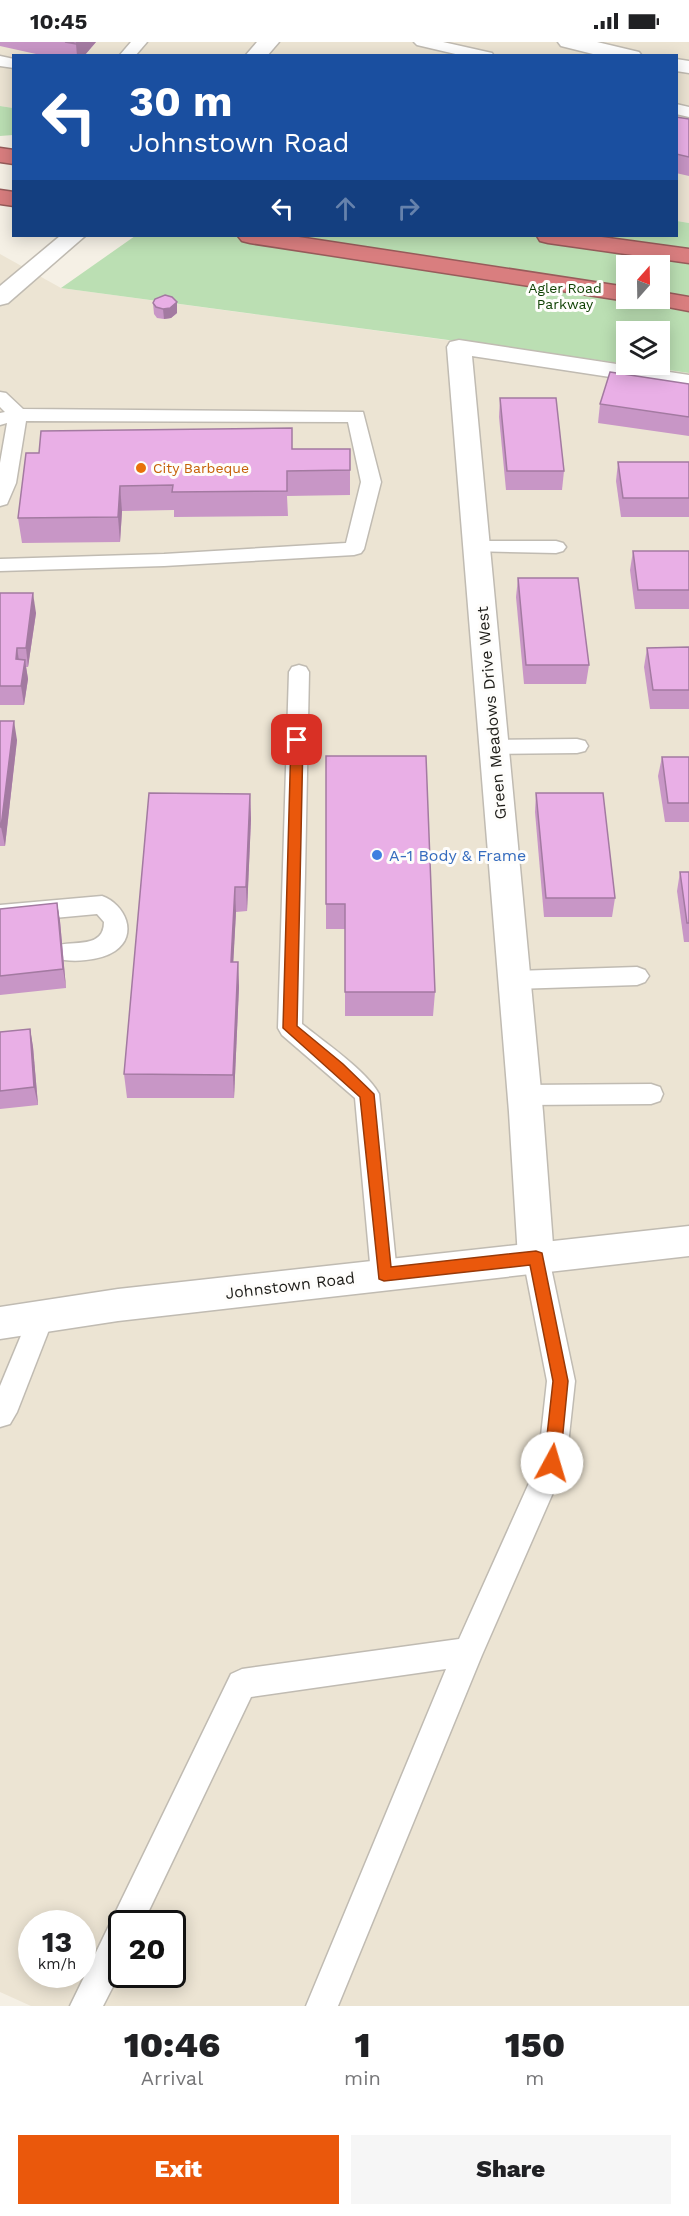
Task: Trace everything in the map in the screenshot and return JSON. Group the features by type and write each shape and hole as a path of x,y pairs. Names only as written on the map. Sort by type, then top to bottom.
{"highway":[{"path":"256,237 616,292"},
{"path":"555,237 689,256"},
{"path":"670,301 689,304"}],"street":[{"path":"257,54 269,42"},
{"path":"568,42 603,53"},
{"path":"0,298 71,237"},
{"name":"Green Meadows Drive West","path":"536,1258 525,1095 459,347 689,382"},
{"name":"Johnstown Road","path":"0,1323 118,1305 689,1241"}],"lane":[{"path":"128,54 139,42"},
{"path":"417,44 476,54"},
{"path":"0,397 9,417 6,483 0,500"},
{"path":"0,565 164,560 354,549 371,483 356,416 9,417"},
{"path":"477,547 556,547"},
{"path":"299,672 290,1028 367,1094 384,1274"},
{"path":"494,747 577,746"},
{"path":"0,914 102,905 116,919 117,932 112,940 99,949 63,952"},
{"path":"515,980 637,976"},
{"path":"525,1095 651,1094"},
{"path":"322,2006 468,1652 552,1463 561,1381 536,1258"},
{"path":"0,1415 7,1404 41,1317"},
{"path":"132,1910 242,1684 468,1652"},
{"path":"86,2006 108,1961"}],"shaded area":[{"path":"0,42 689,42 689,223 678,221 678,54 12,54 12,108 0,106"},
{"path":"0,254 61,288 616,363 616,375 670,375 670,370 689,373 689,2006 31,2006 0,1992"}],"green space":[{"path":"0,106 12,108 12,135 0,136"},
{"name":"Agler Road Parkway","path":"678,221 689,223 689,373 670,370 670,321 616,321 616,363 61,288 134,237 678,237"}],"building":[{"path":"678,117 689,119 689,157 678,154"},
{"path":"165,295 177,302 170,308 156,307 153,303 155,299"},
{"path":"610,372 616,373 616,375 689,384 689,417 600,404"},
{"path":"500,398 556,398 564,471 507,471"},
{"path":"292,428 292,449 350,449 350,470 287,471 287,491 172,492 173,485 120,486 118,517 18,518 26,453 39,453 41,431"},
{"path":"618,462 689,462 689,498 623,498"},
{"path":"633,551 689,551 689,590 638,590"},
{"path":"518,578 578,578 589,665 526,665"},
{"path":"0,593 33,593 26,648 17,648 16,659 25,660 21,686 0,686"},
{"path":"689,647 689,690 653,690 647,648"},
{"path":"0,721 14,721 1,827 0,827"},
{"name":"A-1 Body & Frame","path":"326,756 426,756 435,992 345,992 345,904 326,904"},
{"path":"662,757 689,757 689,803 668,803"},
{"path":"149,793 250,794 246,887 235,887 231,962 238,962 233,1075 124,1074"},
{"path":"536,793 603,793 615,898 546,898"},
{"path":"680,872 689,872 689,923 687,923"},
{"path":"57,903 63,969 0,976 0,909"},
{"path":"30,1029 34,1087 0,1091 0,1032"}],"place":[{"name":"City Barbeque","path":"141,468"},
{"name":"A-1 Body & Frame","path":"377,855"}],"route":[{"path":"297,740 290,1028 367,1094 384,1274 536,1258 561,1381 552,1463"}]}
